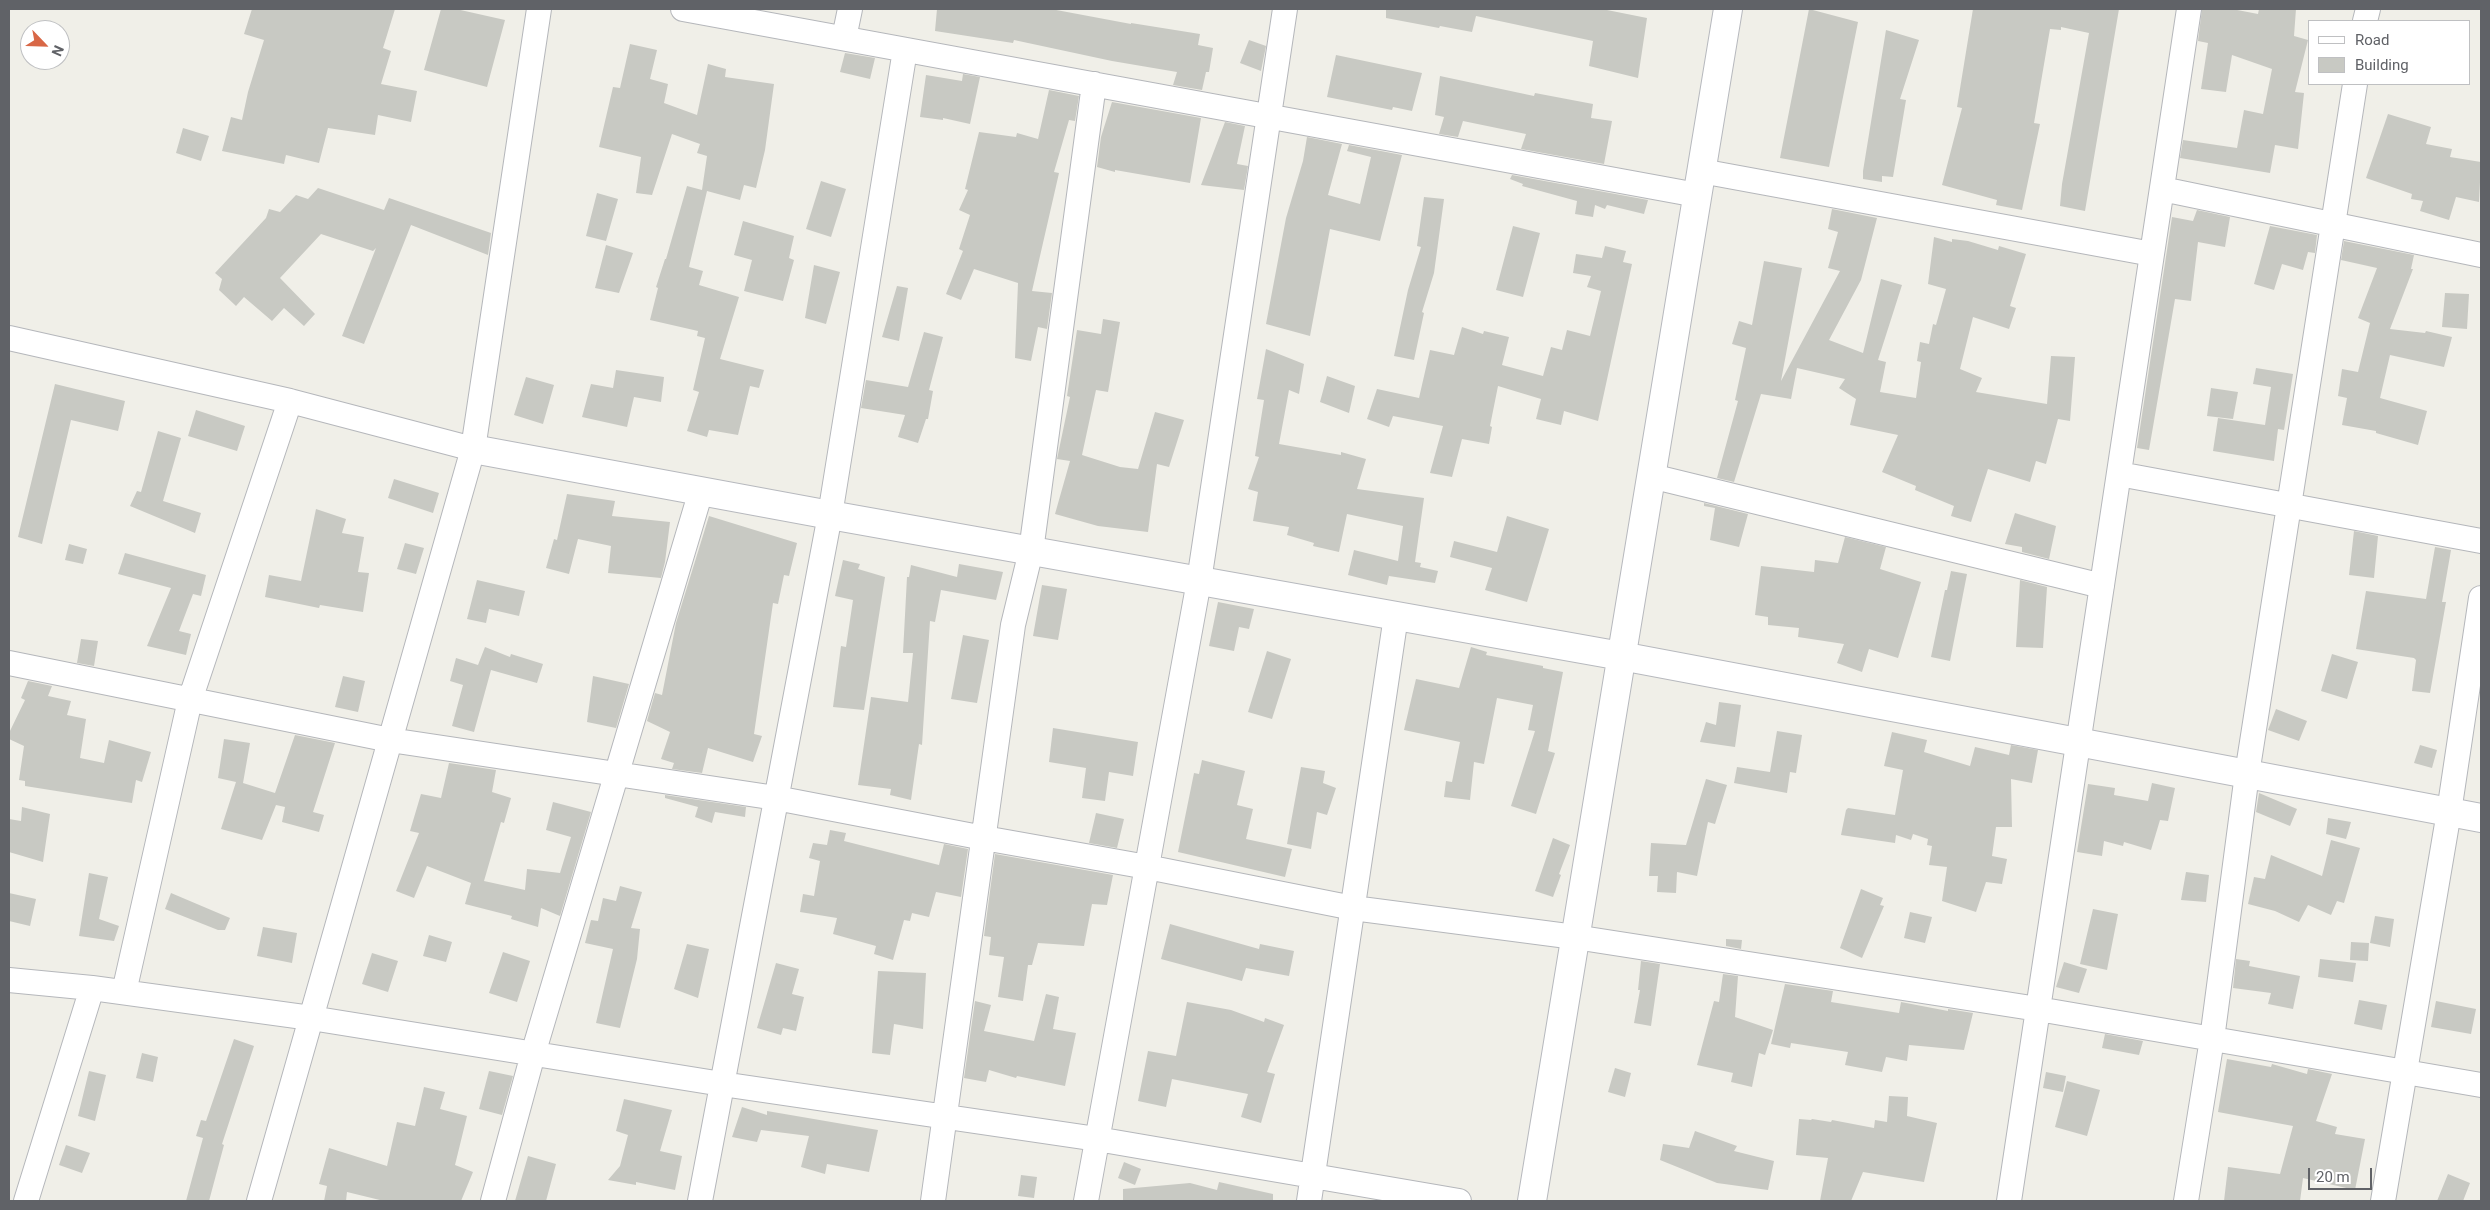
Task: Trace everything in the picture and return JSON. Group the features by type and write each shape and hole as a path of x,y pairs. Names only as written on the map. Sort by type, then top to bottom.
{"street":[{"path":"259,1201 473,449 539,9"},
{"path":"683,9 1269,116 2152,254"},
{"path":"844,38 850,9"},
{"path":"1086,1201 1199,581 1285,9"},
{"path":"1532,1201 1728,9"},
{"path":"2009,1201 2190,9"},
{"path":"700,1201 830,515 906,50"},
{"path":"933,1201 1013,625 1031,551 1094,84"},
{"path":"2186,1201 2212,1039 2247,774 2331,224 2355,85"},
{"path":"2162,189 2481,255"},
{"path":"9,338 290,401 473,449 830,515 1621,656 2481,818"},
{"path":"124,992 190,700 290,401"},
{"path":"2119,474 2481,541"},
{"path":"1651,476 2102,586"},
{"path":"493,1201 616,774 701,491"},
{"path":"2383,1201 2449,812 2481,598"},
{"path":"1310,1201 1396,616"},
{"path":"9,663 390,740 776,798 1147,867 1352,908 1575,937 2038,1008 2481,1086"},
{"path":"9,980 124,992 311,1018 722,1084 1097,1139 1459,1201"},
{"path":"26,1201 92,988"}],"building":[{"path":"252,9 395,9 383,48 391,51 381,84 417,91 411,122 378,115 375,135 328,128 319,163 286,155 284,164 222,151 231,117 242,120 248,92 264,40 244,34"},
{"path":"441,9 456,9 505,20 487,87 424,70"},
{"path":"937,9 1051,9 1131,24 1200,34 1198,45 1213,48 1209,72 1206,72 1202,90 1173,85 1177,72 1112,61 1014,40 1013,43 935,31"},
{"path":"1386,9 1602,9 1647,18 1638,78 1589,66 1593,41 1476,16 1472,32 1386,18"},
{"path":"1809,9 1858,22 1829,167 1780,158"},
{"path":"1973,9 2119,9 2085,211 2060,206 2062,184 2089,33 2061,27 2061,30 2050,29 2034,123 2040,124 2022,210 1996,205 1997,200 1942,185 1962,108 1957,107"},
{"path":"2202,9 2232,9 2258,14 2259,9 2296,9 2294,36 2308,40 2295,92 2304,93 2298,149 2275,145 2270,173 2180,158 2183,140 2237,148 2244,110 2263,114 2272,69 2232,55 2226,92 2201,89 2208,43 2198,41"},
{"path":"1886,30 1919,40 1900,99 1906,100 1893,177 1882,176 1882,182 1863,179 1863,171"},
{"path":"1249,40 1266,46 1261,71 1240,63"},
{"path":"630,44 657,50 650,79 668,84 664,103 697,115 708,64 726,69 725,77 774,84 765,150 756,188 744,185 740,200 707,191 689,267 703,271 699,285 739,297 720,359 764,370 759,388 750,386 738,435 709,430 707,437 687,431 699,392 693,390 705,338 697,336 698,331 650,320 658,288 656,287 687,186 702,190 707,156 697,153 700,144 672,134 652,195 636,193 641,157 599,147 613,87 620,88"},
{"path":"845,53 875,58 870,79 840,72"},
{"path":"1336,55 1422,73 1412,111 1393,107 1392,110 1327,97"},
{"path":"963,74 980,77 970,124 943,118 943,120 920,117 926,75 962,81"},
{"path":"1440,76 1534,96 1535,93 1593,104 1591,118 1612,121 1604,164 1521,149 1526,134 1463,121 1458,137 1439,134 1444,117 1435,115"},
{"path":"1049,90 1079,96 1075,121 1069,120 1054,172 1059,173 1032,291 1052,293 1047,329 1038,327 1031,361 1015,358 1018,283 974,269 961,300 946,294 963,251 959,249 970,215 959,210 968,190 965,189 979,132 1016,137 1017,133 1038,139"},
{"path":"1112,102 1201,118 1190,183 1115,170 1115,172 1097,167 1101,137"},
{"path":"2388,114 2431,127 2426,144 2452,149 2450,157 2481,162 2479,202 2456,197 2449,220 2420,211 2423,201 2411,199 2412,194 2366,178"},
{"path":"1225,122 1245,126 1237,164 1248,166 1244,190 1201,185"},
{"path":"183,128 209,136 201,161 176,153"},
{"path":"1307,137 1342,144 1328,195 1360,204 1371,157 1347,151 1349,145 1402,155 1380,241 1330,229 1310,336 1266,324 1286,218 1303,161"},
{"path":"1512,175 1648,200 1644,214 1607,205 1605,209 1595,205 1593,217 1575,214 1577,201 1522,186 1523,184 1510,179"},
{"path":"821,181 846,189 831,237 806,229"},
{"path":"318,188 384,210 389,198 491,233 488,255 411,225 364,344 342,336 376,248 373,251 321,234 280,278 315,314 304,326 284,308 272,321 244,297 236,306 219,290 222,279 215,273 266,218 269,209 280,212 296,195 308,199"},
{"path":"597,193 618,199 606,241 586,236"},
{"path":"1424,197 1444,199 1434,273 1422,312 1424,313 1414,360 1394,356 1408,290 1421,247 1417,246"},
{"path":"1832,209 1877,218 1861,280 1829,340 1863,353 1881,279 1902,285 1878,360 1886,362 1880,392 1916,398 1921,362 1917,361 1920,342 1929,344 1933,324 1936,325 1946,289 1928,284 1934,237 1952,242 1952,239 1968,241 1998,250 1999,246 2026,254 2010,306 2016,308 2009,329 1973,317 1960,369 1982,378 1976,392 2047,404 2051,356 2075,357 2070,421 2058,419 2046,464 2036,461 2030,482 1988,469 1971,522 1951,516 1954,506 1915,490 1916,486 1882,472 1898,435 1850,425 1856,399 1839,388 1845,379 1797,368 1791,399 1761,394 1734,482 1717,478 1738,401 1735,400 1746,348 1732,344 1739,321 1752,325 1764,261 1802,268 1781,381 1840,271 1828,268 1838,232 1828,229"},
{"path":"2197,210 2230,217 2225,247 2198,242 2191,301 2175,299 2149,450 2137,448 2172,217 2193,221"},
{"path":"743,221 794,236 789,258 794,260 783,301 744,291 752,260 734,255"},
{"path":"1513,226 1540,233 1523,297 1496,290"},
{"path":"2270,226 2317,235 2315,253 2308,252 2303,270 2282,264 2274,290 2254,284"},
{"path":"2344,241 2414,255 2411,269 2413,269 2390,329 2425,333 2426,331 2452,337 2444,367 2390,355 2380,398 2427,411 2418,445 2376,433 2376,431 2342,425 2347,398 2338,396 2342,369 2358,372 2370,323 2358,318 2377,268 2341,260"},
{"path":"606,245 633,253 619,293 595,288"},
{"path":"1605,246 1626,251 1623,262 1632,264 1598,421 1564,411 1561,425 1536,419 1541,399 1498,386 1490,426 1492,427 1489,444 1462,439 1452,477 1430,473 1443,426 1393,416 1389,427 1367,419 1377,389 1419,398 1430,350 1454,355 1462,327 1483,334 1484,331 1509,337 1502,365 1543,376 1551,347 1562,350 1567,330 1590,336 1601,291 1587,287 1591,276 1573,273 1576,254 1602,258"},
{"path":"814,265 840,272 826,324 805,318"},
{"path":"897,286 908,288 899,341 882,337"},
{"path":"2445,293 2469,294 2467,329 2442,327"},
{"path":"1103,319 1120,322 1108,392 1096,390 1082,455 1120,467 1138,469 1155,412 1184,420 1169,467 1157,464 1148,532 1098,526 1055,514 1070,461 1057,459 1070,397 1067,396 1077,330 1101,334"},
{"path":"924,332 943,337 929,390 933,391 928,419 926,419 918,443 898,437 905,415 861,408 866,380 908,387"},
{"path":"1266,349 1304,364 1299,394 1289,390 1279,444 1341,455 1341,452 1366,459 1357,489 1424,498 1415,562 1421,563 1420,567 1438,571 1435,583 1389,576 1387,585 1348,575 1354,550 1398,561 1403,526 1347,514 1339,552 1313,546 1314,543 1287,535 1289,527 1253,521 1258,492 1248,489 1259,457 1255,456 1264,400 1257,399"},
{"path":"2256,368 2293,374 2284,430 2278,429 2274,461 2213,451 2218,418 2265,425 2271,387 2253,384"},
{"path":"616,370 664,377 661,402 634,397 627,427 582,417 591,384 613,388"},
{"path":"1327,376 1355,386 1349,413 1320,402"},
{"path":"526,377 554,385 543,424 514,415"},
{"path":"55,384 125,401 118,431 71,420 42,544 18,537"},
{"path":"2211,388 2238,392 2233,419 2207,416"},
{"path":"196,410 245,426 237,451 188,436"},
{"path":"158,431 181,438 163,501 201,513 195,533 130,506 137,491 141,492"},
{"path":"394,479 439,493 433,513 388,498"},
{"path":"567,494 615,501 612,516 670,522 661,578 608,573 611,546 578,539 569,574 546,568 554,539 557,540"},
{"path":"1704,503 1748,514 1739,547 1710,540 1715,508 1704,506"},
{"path":"316,509 346,519 342,533 364,537 358,572 369,573 363,612 320,605 319,608 265,597 269,575 301,581"},
{"path":"2015,513 2056,526 2049,559 2022,552 2022,547 2005,544"},
{"path":"709,516 797,543 789,576 784,575 778,604 773,603 754,734 762,736 753,762 708,748 702,773 672,769 674,763 661,759 670,732 647,721 655,693 662,695 676,623"},
{"path":"1507,516 1549,529 1527,602 1485,590 1492,568 1450,557 1454,541 1497,552"},
{"path":"2354,531 2378,536 2374,578 2349,575"},
{"path":"1845,537 1886,547 1880,569 1921,582 1898,658 1869,649 1862,672 1837,663 1844,644 1798,637 1799,628 1768,625 1768,617 1755,615 1761,566 1814,572 1815,560 1838,563"},
{"path":"405,543 424,548 416,574 397,569"},
{"path":"69,544 87,549 83,564 65,560"},
{"path":"2435,547 2451,550 2442,602 2446,602 2430,693 2412,691 2416,660 2414,658 2356,649 2366,591 2426,599"},
{"path":"125,553 206,575 201,596 193,594 179,631 191,634 186,655 147,646 171,588 118,574"},
{"path":"843,560 860,564 858,569 885,577 864,710 833,707 841,646 846,647 853,600 835,596"},
{"path":"959,564 1003,572 996,600 941,590 935,622 930,621 922,745 919,744 911,800 890,795 891,789 858,785 871,697 908,702 913,653 903,653 907,577 909,577 911,565 957,577"},
{"path":"1951,571 1967,574 1950,661 1931,657 1945,590 1947,590"},
{"path":"477,580 525,591 519,616 489,609 486,623 467,619"},
{"path":"2020,580 2047,587 2043,648 2016,647"},
{"path":"1042,585 1067,589 1058,640 1033,636"},
{"path":"1218,602 1254,609 1249,629 1239,627 1234,651 1209,646"},
{"path":"963,635 989,640 977,703 951,699"},
{"path":"81,639 98,641 94,666 77,663"},
{"path":"485,647 510,657 511,654 543,664 537,683 491,670 474,732 452,726 463,685 450,681 456,658 478,665"},
{"path":"1471,647 1487,652 1486,655 1543,666 1543,668 1563,672 1548,751 1555,753 1536,814 1511,806 1535,731 1528,730 1533,705 1497,698 1484,764 1474,762 1470,800 1444,797 1446,781 1452,782 1460,742 1404,730 1416,679 1459,688"},
{"path":"1267,651 1291,659 1272,719 1248,712"},
{"path":"2332,654 2358,662 2347,699 2321,691"},
{"path":"343,676 365,681 358,712 335,707"},
{"path":"593,676 629,684 616,728 587,722"},
{"path":"28,681 52,686 48,696 71,701 67,715 86,719 80,758 104,763 109,740 151,752 142,782 136,780 132,803 25,786 25,781 19,780 24,746 9,739 9,733 25,700 21,698"},
{"path":"1719,702 1741,705 1735,747 1700,742 1706,722 1716,725"},
{"path":"2276,709 2307,721 2299,741 2268,730"},
{"path":"1053,728 1138,742 1133,776 1109,772 1105,801 1082,798 1086,768 1049,762"},
{"path":"1777,731 1802,735 1796,773 1790,772 1787,793 1734,783 1737,767 1770,772"},
{"path":"1892,732 1927,740 1924,752 1970,766 1975,747 2009,755 2011,745 2038,750 2032,783 2011,779 2012,827 1996,827 1992,856 2007,859 2002,884 1986,882 1976,912 1942,901 1947,867 1929,865 1932,846 1927,845 1928,839 1913,834 1911,840 1896,835 1895,843 1841,835 1848,808 1895,815 1903,770 1884,766"},
{"path":"295,735 335,743 313,812 324,815 319,832 282,822 285,807 276,805 262,840 221,829 236,782 218,778 224,739 250,743 243,783 275,793"},
{"path":"2420,745 2437,750 2432,768 2414,763"},
{"path":"1202,760 1245,771 1237,805 1253,809 1246,839 1292,849 1285,877 1178,852 1194,773 1199,774"},
{"path":"449,763 496,770 492,792 511,798 504,823 501,822 484,881 525,890 527,869 560,873 571,837 546,830 553,802 591,812 560,916 541,908 538,927 511,919 512,916 465,904 471,883 427,866 414,898 396,891 419,833 410,831 421,794 441,798"},
{"path":"1301,767 1325,771 1323,783 1336,788 1327,815 1317,812 1311,849 1287,844"},
{"path":"1706,779 1727,785 1715,824 1708,822 1697,876 1677,872 1676,893 1657,892 1658,876 1649,876 1651,843 1686,845"},
{"path":"2152,783 2175,788 2168,821 2160,820 2151,850 2124,842 2123,846 2104,841 2102,856 2077,852 2088,784 2115,788 2114,795 2148,801"},
{"path":"2259,793 2297,809 2290,826 2256,812"},
{"path":"665,795 746,807 745,817 715,812 712,823 695,817 698,807 665,798"},
{"path":"22,807 50,814 43,862 9,852 9,819 21,821"},
{"path":"1096,813 1124,819 1117,848 1089,843"},
{"path":"2328,818 2351,822 2346,839 2326,834"},
{"path":"830,830 846,833 844,841 939,865 944,844 968,849 961,897 936,892 929,917 912,913 910,921 904,920 893,960 874,954 876,946 833,934 837,918 800,912 803,894 814,896 820,861 809,858 813,843 827,845"},
{"path":"1553,838 1570,845 1553,897 1535,891"},
{"path":"2331,840 2360,848 2344,903 2337,901 2331,915 2308,905 2299,922 2275,911 2248,904 2254,877 2265,879 2271,855 2322,876"},
{"path":"995,854 1113,875 1107,905 1092,904 1084,946 1038,943 1032,965 1028,965 1023,1001 998,997 1004,957 989,955 991,937 984,936"},
{"path":"2186,872 2209,875 2206,902 2181,900"},
{"path":"89,873 108,877 99,919 119,926 114,941 79,936"},
{"path":"620,886 642,892 631,928 640,929 637,959 620,1028 596,1023 613,949 585,943 591,920 598,921 603,898 616,901"},
{"path":"1861,889 1883,898 1880,905 1884,906 1862,958 1840,948"},
{"path":"9,893 36,899 30,926 9,921"},
{"path":"171,893 230,918 225,930 218,930 165,909"},
{"path":"2093,909 2118,914 2107,970 2080,964"},
{"path":"1910,912 1932,917 1925,943 1904,938"},
{"path":"2375,916 2394,919 2390,947 2370,943"},
{"path":"1170,924 1259,949 1260,944 1294,951 1289,976 1246,968 1242,981 1161,959"},
{"path":"263,927 297,933 292,963 257,956"},
{"path":"429,935 452,942 446,962 423,956"},
{"path":"1726,939 1742,940 1741,949 1726,946"},
{"path":"2351,942 2369,943 2368,961 2350,960"},
{"path":"687,944 709,949 698,998 674,989"},
{"path":"503,952 530,961 517,1002 489,993"},
{"path":"372,953 398,961 388,992 362,984"},
{"path":"2236,959 2250,961 2249,966 2300,976 2293,1009 2268,1004 2271,993 2233,988"},
{"path":"2320,959 2356,963 2353,982 2318,977"},
{"path":"1641,961 1660,964 1651,1026 1634,1023 1640,990 1638,990"},
{"path":"2064,962 2087,969 2079,993 2056,987"},
{"path":"776,963 799,969 792,994 804,997 796,1031 783,1028 781,1035 757,1028"},
{"path":"878,971 926,973 923,1029 894,1024 890,1055 872,1053"},
{"path":"1723,974 1738,976 1735,1017 1773,1030 1765,1055 1759,1053 1752,1087 1731,1082 1733,1073 1697,1065 1714,1001 1719,1002"},
{"path":"1785,984 1833,991 1831,1002 1899,1013 1901,1002 1948,1011 1948,1009 1973,1013 1964,1050 1909,1045 1907,1061 1886,1057 1882,1072 1845,1065 1848,1052 1791,1043 1790,1048 1771,1044"},
{"path":"1046,994 1059,997 1053,1029 1076,1033 1065,1086 1017,1076 1016,1078 989,1070 986,1082 964,1078 975,1001 991,1005 984,1031 1034,1041"},
{"path":"2359,1000 2387,1005 2382,1030 2354,1024"},
{"path":"2436,1001 2476,1009 2471,1034 2431,1027"},
{"path":"1187,1002 1231,1010 1264,1022 1265,1018 1284,1025 1267,1072 1275,1074 1261,1123 1241,1117 1248,1094 1172,1079 1166,1107 1138,1101 1148,1051 1176,1056"},
{"path":"2105,1034 2143,1041 2139,1055 2102,1048"},
{"path":"234,1039 254,1046 222,1144 224,1145 209,1201 186,1201 203,1138 196,1136 201,1120 206,1121"},
{"path":"142,1053 158,1057 153,1082 136,1078"},
{"path":"2227,1059 2271,1067 2272,1064 2307,1074 2308,1069 2332,1074 2316,1121 2337,1127 2335,1134 2365,1139 2355,1190 2303,1178 2300,1201 2224,1201 2228,1167 2280,1174 2293,1126 2218,1112"},
{"path":"1615,1068 1631,1073 1625,1097 1608,1092"},
{"path":"89,1071 106,1075 95,1121 78,1116"},
{"path":"489,1071 513,1076 502,1115 479,1109"},
{"path":"2046,1072 2066,1076 2063,1092 2043,1088"},
{"path":"2067,1081 2100,1090 2087,1136 2055,1127"},
{"path":"424,1087 445,1092 440,1109 467,1116 455,1165 473,1172 461,1201 384,1201 347,1192 346,1201 324,1201 327,1186 319,1184 329,1148 387,1166 397,1122 415,1126"},
{"path":"1889,1096 1908,1097 1907,1116 1937,1123 1924,1182 1863,1172 1851,1201 1820,1201 1828,1158 1796,1155 1799,1119 1831,1122 1832,1120 1874,1128 1875,1120 1887,1122"},
{"path":"624,1099 672,1110 660,1151 682,1156 675,1190 636,1182 636,1185 608,1180 620,1166 628,1135 616,1131"},
{"path":"742,1107 767,1115 767,1111 878,1130 869,1172 827,1164 825,1174 801,1167 809,1136 761,1130 757,1142 732,1137"},
{"path":"1695,1131 1737,1146 1734,1151 1774,1161 1768,1190 1717,1183 1660,1160 1663,1144 1689,1148"},
{"path":"66,1145 90,1153 82,1173 59,1165"},
{"path":"528,1156 556,1164 546,1201 515,1201"},
{"path":"1124,1162 1141,1169 1135,1185 1118,1178"},
{"path":"2448,1174 2470,1183 2463,1201 2437,1201"},
{"path":"1021,1175 1037,1177 1034,1198 1018,1196"},
{"path":"1219,1182 1273,1194 1273,1201 1123,1201 1123,1189 1190,1183 1217,1190"}]}
